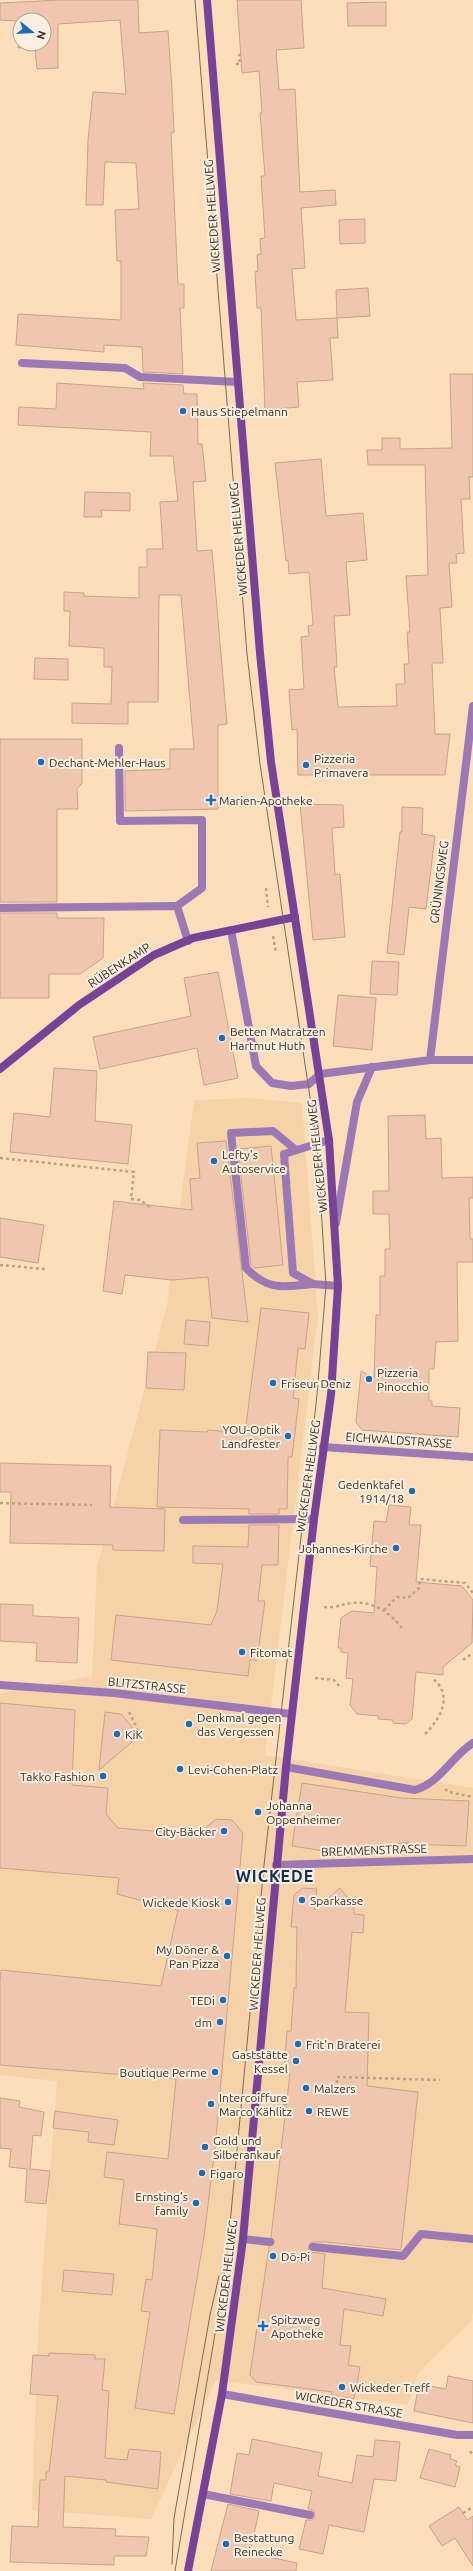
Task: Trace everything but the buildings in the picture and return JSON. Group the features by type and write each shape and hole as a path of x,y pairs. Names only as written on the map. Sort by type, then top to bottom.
{"main road":[{"name":"WICKEDER HELLWEG","path":"188,2571 222,2394 243,2239 291,1714 334,1360 338,1286 336,1226 320,1074 272,762 237,382 207,0"},
{"name":"RÜBENKAMP","path":"0,1069 79,1005 154,955 188,941 295,916"}],"street":[{"path":"22,363 125,368 140,377 237,382"},
{"name":"GRÜNINGSWEG","path":"430,1060 473,706"},
{"path":"0,908 177,906 202,888 202,820 120,821 119,748"},
{"path":"177,906 188,941"},
{"name":"WICKEDER HELLWEG","path":"231,930 256,1066 272,1082 291,1086 309,1084 320,1074"},
{"path":"320,1074 430,1060 473,1060"},
{"path":"336,1226 356,1102 372,1067"},
{"path":"296,1150 273,1131 231,1132 246,1268 258,1281 279,1287 313,1284 338,1286"},
{"path":"313,1284 293,1273 284,1154 328,1140"},
{"name":"EICHWALDSTRASSE","path":"323,1447 473,1458"},
{"path":"183,1520 314,1519"},
{"name":"BLITZSTRASSE","path":"0,1685 114,1693 291,1714"},
{"path":"286,1767 415,1790 426,1787 461,1751 473,1743"},
{"name":"BREMMENSTRASSE","path":"276,1865 473,1859"},
{"path":"313,2247 403,2256 421,2234 473,2239"},
{"path":"243,2239 270,2242"},
{"name":"WICKEDER STRASSE","path":"222,2394 457,2435 473,2435"},
{"path":"203,2494 310,2515"}],"path":[{"path":"236,64 240,64 239,55 241,55"},
{"path":"0,1158 134,1172 131,1199 140,1200 150,1207"},
{"path":"0,1265 45,1269"},
{"path":"0,1503 92,1505"},
{"path":"384,1610 397,1597 408,1598 419,1588 420,1579 465,1583 473,1593"},
{"path":"324,1607 338,1608 351,1603 371,1605 384,1610 402,1628"},
{"path":"463,1660 473,1653"},
{"path":"315,1678 334,1680 340,1686"},
{"path":"425,1734 438,1719 444,1702 443,1690 432,1678"},
{"path":"129,1712 140,1734 140,1739"},
{"path":"435,1779 449,1792 473,1797"},
{"path":"337,2083 337,2077 440,2080"},
{"path":"277,2103 286,2104"},
{"path":"470,2451 473,2455"},
{"path":"463,2514 473,2507"}],"shaded area":[{"path":"249,1098 302,1103 318,1316 265,1755 473,1788 473,2311 471,2321 418,2373 408,2405 216,2380 151,2519 32,2510 38,2334 57,2081 0,2075 0,1693 92,1676 97,1568 167,1305 194,1100"}],"tram line":[{"path":"175,2571 218,2316 228,2245 264,1865 317,1395 326,1285 317,1144 260,764 247,654 195,0"},
{"path":"172,2564 174,2518 210,2315 219,2276"}],"place":[{"name":"Haus Stiepelmann","path":"183,411"},
{"name":"Dechant-Mehler-Haus","path":"41,762"},
{"name":"Pizzeria Primavera","path":"306,765"},
{"name":"Marien-Apotheke","path":"211,800"},
{"name":"Betten Matratzen Hartmut Huth","path":"222,1038"},
{"name":"Lefty's Autoservice","path":"214,1161"},
{"name":"Pizzeria Pinocchio","path":"369,1379"},
{"name":"Friseur Deniz","path":"273,1383"},
{"name":"YOU-Optik Landfester","path":"288,1436"},
{"name":"Gedenktafel 1914/18","path":"412,1491"},
{"name":"Johannes-Kirche","path":"396,1548"},
{"name":"Fitomat","path":"242,1652"},
{"name":"Denkmal gegen das Vergessen","path":"189,1724"},
{"name":"KiK","path":"117,1734"},
{"name":"Levi-Cohen-Platz","path":"180,1769"},
{"name":"Takko Fashion","path":"103,1776"},
{"name":"Johanna Oppenheimer","path":"258,1812"},
{"name":"City-Bäcker","path":"224,1831"},
{"name":"Sparkasse","path":"302,1900"},
{"name":"Wickede Kiosk","path":"228,1902"},
{"name":"My Döner & Pan Pizza","path":"227,1956"},
{"name":"TEDi","path":"223,2000"},
{"name":"dm","path":"220,2022"},
{"name":"Frit'n Braterei","path":"298,2044"},
{"name":"Gaststätte Kessel","path":"296,2061"},
{"name":"Boutique Perme","path":"215,2072"},
{"name":"Malzers","path":"306,2088"},
{"name":"Intercoiffure Marco Kählitz","path":"211,2104"},
{"name":"REWE","path":"309,2111"},
{"name":"Gold und Silberankauf","path":"205,2147"},
{"name":"Figaro","path":"202,2173"},
{"name":"Ernsting's family","path":"196,2203"},
{"name":"Dö-Pi","path":"273,2256"},
{"name":"Spitzweg Apotheke","path":"263,2326"},
{"name":"Wickeder Treff","path":"342,2387"},
{"name":"Bestattung Reinecke","path":"226,2544"}],"district":[{"name":"WICKEDE","path":"275,1876"}]}
